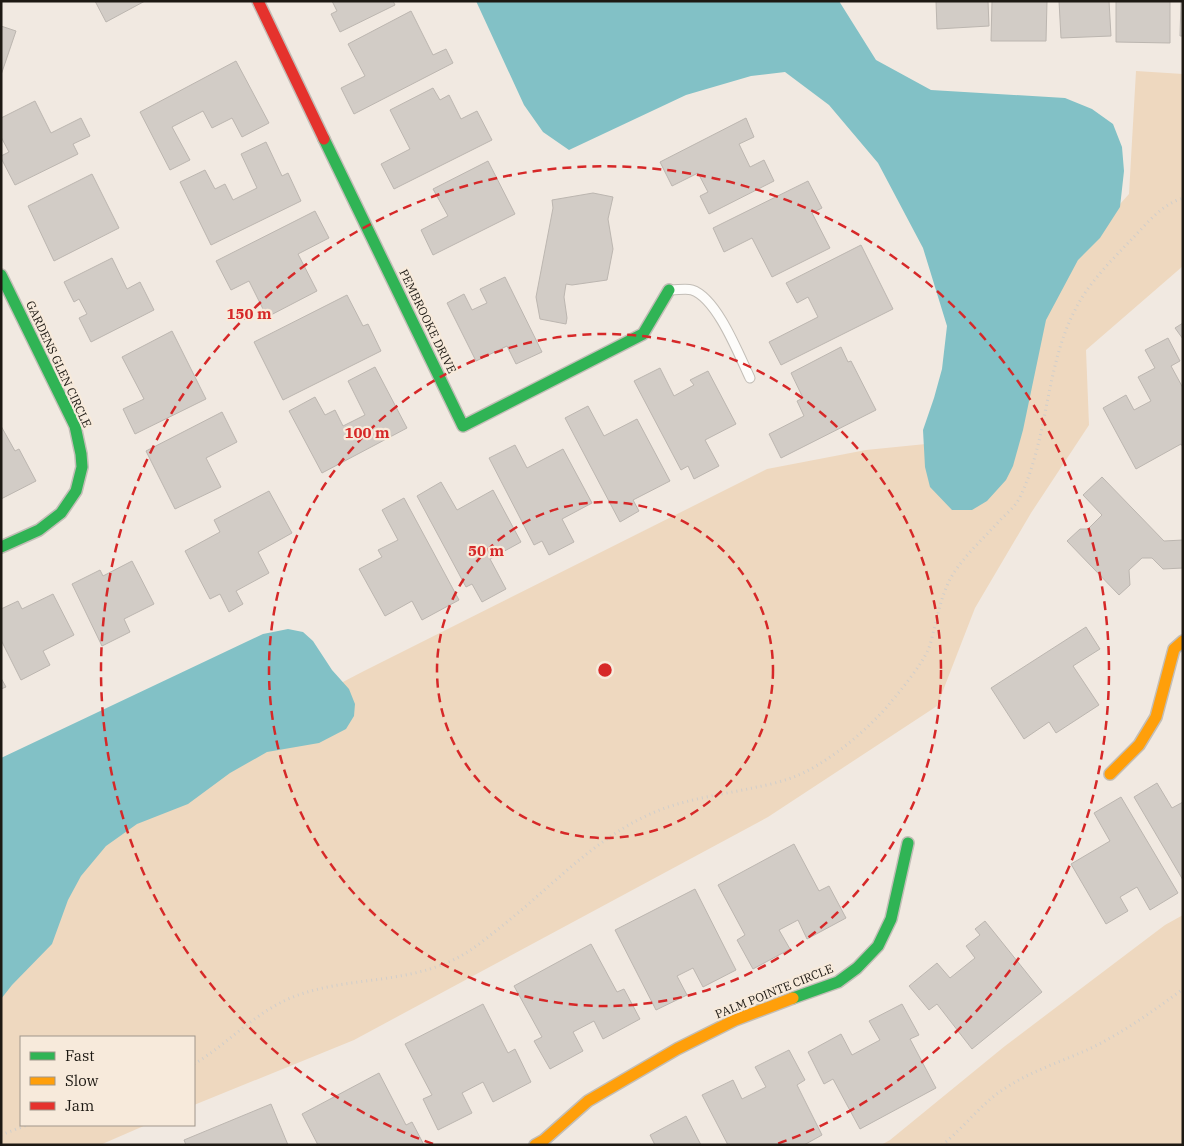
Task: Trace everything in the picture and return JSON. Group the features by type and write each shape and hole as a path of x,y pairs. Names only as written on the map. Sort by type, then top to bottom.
{"street":[{"name":"PEMBROOKE DRIVE","path":"258,1 463,426 643,334 669,290"},
{"name":"GARDENS GLEN CIRCLE","path":"1,275 75,426 81,443 83,461 80,483 62,513 48,524 1,547"},
{"path":"1110,774 1139,745 1156,717 1174,650 1183,641"},
{"name":"PALM POINTE CIRCLE","path":"535,1145 544,1140 588,1101 676,1049 735,1020 838,982 857,968 878,946 891,919 908,843"}],"lane":[{"path":"669,290 692,290 706,300 721,318 750,378"}],"path":[{"path":"195,1063 264,1013 291,998 331,985 429,971 459,957 516,915 591,849 649,814 676,804 762,786 793,777 843,748 890,703 928,650 942,595 954,573 974,546 1019,500 1033,462 1063,339 1076,308 1092,283 1150,219 1175,200 1183,198"},
{"path":"942,1145 957,1133 982,1106 1006,1087 1041,1068 1086,1050 1121,1032 1183,989"},
{"path":"1,1135 24,1126"}],"shaded area":[{"path":"1136,71 1183,74 1183,266 1086,350 1089,425 1031,513 975,608 937,706 768,817 354,1040 195,1105 195,1036 20,1036 20,1126 144,1126 100,1145 1,1145 1,921 194,760 362,672 767,469 866,450 936,443 1102,224 1129,194"},
{"path":"1183,915 1183,1145 881,1145 890,1140 1005,1046 1165,925"}],"water":[{"path":"476,1 839,1 876,60 931,90 1065,98 1092,109 1113,124 1122,147 1124,171 1120,207 1100,238 1078,260 1046,320 1023,430 1013,466 1006,480 987,501 972,510 952,510 930,487 925,467 923,430 942,369 947,326 923,248 878,163 829,105 785,72 751,76 686,95 569,150 543,132 524,105"},
{"path":"288,629 303,632 313,641 332,670 349,689 355,704 354,716 346,729 319,743 267,752 230,773 188,804 137,824 106,846 81,876 68,900 52,944 1,999 1,758 263,634"}],"building":[{"path":"95,1 145,1 106,22"},
{"path":"332,1 393,1 395,5 340,32 331,14 337,11"},
{"path":"936,1 988,1 989,26 937,29"},
{"path":"992,1 1047,1 1046,41 991,41"},
{"path":"1059,1 1109,1 1111,36 1061,38"},
{"path":"1116,1 1170,1 1170,43 1116,42"},
{"path":"1181,1 1183,1 1183,36 1180,36"},
{"path":"411,11 433,55 446,49 453,63 354,114 341,88 365,76 348,44"},
{"path":"1,26 16,31 1,75"},
{"path":"236,61 269,123 242,137 232,118 212,128 203,111 172,127 190,160 170,170 140,112"},
{"path":"433,88 440,100 449,95 461,119 477,111 492,140 394,189 381,164 410,149 390,110"},
{"path":"35,101 51,133 81,118 90,136 73,144 78,154 15,185 1,158 1,156 9,152 1,137 1,118"},
{"path":"746,118 754,137 739,144 750,167 764,160 774,181 709,214 700,196 708,192 698,173 672,186 660,162"},
{"path":"266,142 282,176 288,173 301,201 211,245 180,182 205,170 215,189 225,184 233,200 257,188 241,154"},
{"path":"488,161 515,214 433,255 421,230 448,216 433,189"},
{"path":"92,174 119,228 54,261 28,206"},
{"path":"808,181 822,208 812,213 830,248 772,277 752,238 724,252 713,228"},
{"path":"593,193 613,197 608,219 613,249 607,280 572,285 566,284 564,297 566,324 540,319 536,297 553,208 552,200"},
{"path":"315,211 329,238 298,254 317,291 267,317 249,281 231,290 216,261"},
{"path":"861,245 893,309 781,365 769,342 818,317 808,297 797,303 786,283"},
{"path":"112,258 127,289 140,282 154,310 91,342 79,318 87,314 79,299 74,302 64,282"},
{"path":"505,277 542,352 516,364 507,346 476,361 447,303 464,294 472,310 487,303 480,289"},
{"path":"347,295 363,326 368,324 381,351 283,400 254,342"},
{"path":"1183,323 1183,339 1175,328"},
{"path":"172,331 206,399 135,434 123,409 144,399 122,357"},
{"path":"1168,338 1180,361 1171,366 1183,388 1183,447 1181,444 1136,469 1103,408 1126,395 1134,410 1151,401 1138,377 1155,368 1145,350"},
{"path":"841,347 848,362 851,361 876,410 781,458 769,434 804,416 797,401 803,398 791,373"},
{"path":"375,367 407,428 322,473 289,411 315,397 325,415 335,410 343,426 365,415 348,381"},
{"path":"660,368 674,396 694,385 690,380 708,371 736,424 705,440 719,466 694,479 688,466 681,470 634,381"},
{"path":"588,406 604,436 637,419 670,481 633,500 639,511 620,522 565,418"},
{"path":"222,412 237,442 206,458 221,487 175,509 146,451"},
{"path":"1,426 15,451 19,449 36,481 1,499"},
{"path":"515,445 527,468 563,449 592,503 562,519 574,542 549,555 542,541 534,545 489,458"},
{"path":"1102,477 1164,541 1183,540 1183,568 1163,569 1152,558 1142,558 1129,570 1130,585 1119,595 1067,541 1080,529 1088,529 1102,515 1083,495"},
{"path":"441,482 457,510 493,490 521,542 490,559 506,589 482,602 472,584 466,587 417,496"},
{"path":"269,491 292,533 258,552 269,573 236,591 243,604 229,612 220,594 210,599 185,551 220,532 214,520"},
{"path":"404,498 459,600 422,620 412,601 385,616 359,569 382,557 378,550 398,540 382,510"},
{"path":"132,561 154,604 124,619 130,632 102,646 72,584 100,570 103,576"},
{"path":"53,594 74,635 43,651 50,665 21,680 1,640 1,609 18,601 22,609"},
{"path":"1086,627 1100,649 1073,666 1099,705 1056,733 1049,722 1024,739 991,688"},
{"path":"1,678 6,687 1,689"},
{"path":"1157,783 1172,808 1183,802 1183,880 1134,797"},
{"path":"1121,797 1178,893 1150,910 1137,887 1120,897 1128,911 1106,924 1071,864 1110,841 1094,813"},
{"path":"794,844 819,891 829,886 846,918 807,939 798,920 779,930 790,949 753,969 737,940 745,935 718,885"},
{"path":"695,889 736,970 703,987 693,968 677,976 687,995 656,1010 615,930"},
{"path":"985,921 1042,992 972,1049 937,1004 929,1010 909,986 937,963 950,978 975,958 966,946 980,935 975,929"},
{"path":"591,944 617,992 624,989 640,1019 603,1039 594,1021 573,1032 583,1051 550,1069 534,1041 542,1037 514,986"},
{"path":"483,1004 508,1053 515,1049 531,1082 493,1102 483,1082 462,1093 472,1113 438,1130 423,1099 432,1095 405,1044"},
{"path":"902,1004 919,1035 910,1039 936,1088 860,1129 833,1079 824,1084 808,1052 841,1034 852,1055 880,1040 869,1021"},
{"path":"789,1050 805,1080 797,1085 822,1135 804,1145 728,1145 702,1095 733,1080 742,1099 766,1087 755,1067"},
{"path":"379,1073 406,1125 412,1122 424,1145 318,1145 302,1114"},
{"path":"271,1104 288,1145 186,1145 184,1140"},
{"path":"686,1116 701,1145 655,1145 650,1135"}],"traffic: fast":[{"path":"324,139 463,426 643,334 669,290"},
{"path":"1,275 75,426 82,467 76,491 61,513 39,530 1,547"},
{"path":"793,998 838,982 857,968 878,946 891,919 908,843"}],"traffic: slow":[{"path":"1110,774 1139,745 1156,717 1174,649 1183,641"},
{"path":"535,1145 544,1140 588,1101 677,1049 735,1020 793,998"}],"traffic: jam":[{"path":"258,1 324,139"}]}
